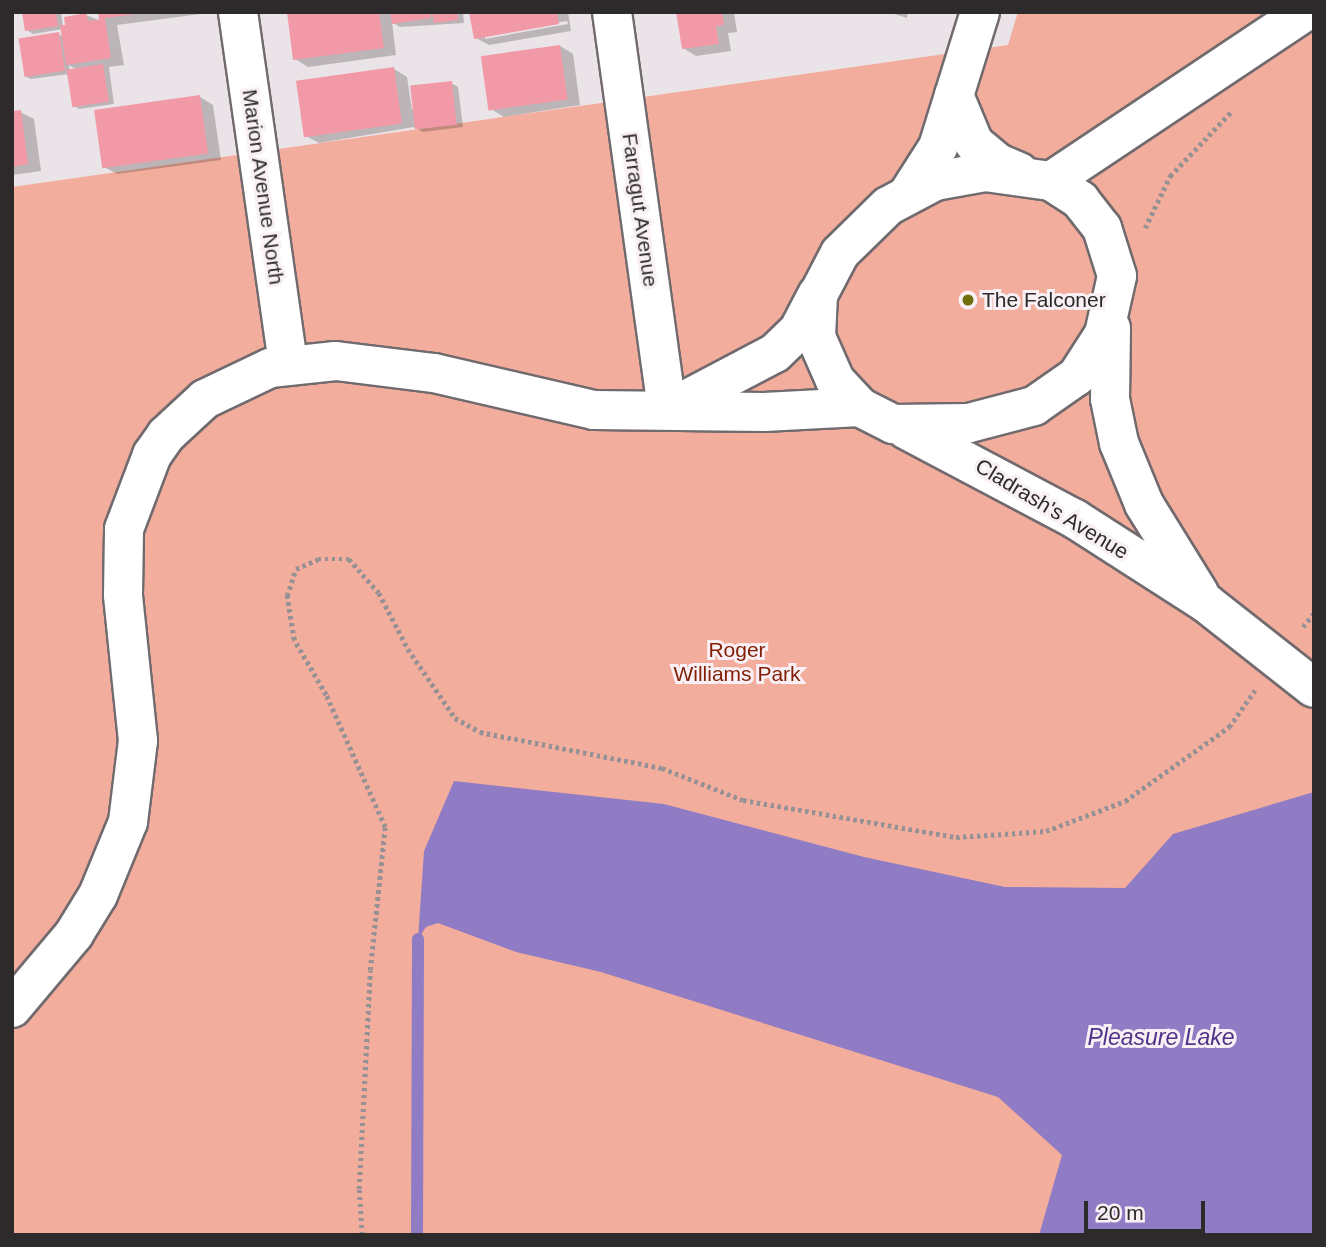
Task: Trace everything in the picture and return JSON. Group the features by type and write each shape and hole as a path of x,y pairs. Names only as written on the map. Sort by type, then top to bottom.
{"street":[{"name":"Marion Avenue North","path":"238,12 288,363"},
{"name":"Farragut Avenue","path":"612,12 667,408"},
{"path":"908,194 932,160 980,12"},
{"path":"667,408 775,354 798,331 824,281 861,228 908,194 968,173 1036,177 1304,12"},
{"path":"893,424 969,423 1051,398 1077,376 1097,349 1116,289 1114,261 1102,228 1080,200 1036,177 998,163 974,143 954,95"},
{"path":"824,281 815,309 820,351 835,380 860,407"},
{"name":"Cladrash's Avenue","path":"1116,289 1108,376 1119,443 1144,504 1206,604"},
{"path":"12,1008 74,934 98,895 128,822 138,741 122,557 124,529 140,478 166,435 205,399 249,375 288,363 336,361 394,366 594,410 667,408 764,412 860,407"},
{"name":"Cladrash's Avenue","path":"860,407 1037,496 1206,604 1314,688"}],"path":[{"path":"362,1235 359,1189 370,970 385,827 326,695 294,640 287,596 296,569 318,559 349,559 379,593 408,649 455,718 480,732 662,768 743,800 956,837 1046,831 1125,801 1228,727 1314,613"}],"green space":[{"name":"Roger Williams Park","path":"1018,12 1314,12 1314,1235 12,1235 12,187 1008,45"}],"water":[{"name":"Pleasure Lake","path":"454,781 664,804 864,857 1005,887 1125,888 1173,834 1314,792 1314,1235 1039,1235 1062,1155 998,1097 601,972 516,952 438,923 426,927 418,939 424,851"}],"building":[{"path":"22,12 56,12 58,26 25,31"},
{"path":"98,12 137,14 105,18 111,58 66,65 60,25 65,25 64,17 86,13 88,21 99,20"},
{"path":"287,12 379,12 384,48 293,60"},
{"path":"390,12 431,12 431,18 392,24"},
{"path":"432,12 457,12 458,20 434,23"},
{"path":"469,12 557,12 559,24 474,39"},
{"path":"676,12 722,12 724,25 716,26 719,44 682,49"},
{"path":"59,32 65,71 25,77 19,38"},
{"path":"560,45 568,99 488,111 481,56"},
{"path":"103,64 109,102 72,107 66,70"},
{"path":"394,67 402,123 304,137 296,81"},
{"path":"452,81 457,125 415,129 410,85"},
{"path":"200,95 208,153 102,168 94,110"},
{"path":"21,110 28,164 12,167 12,111"}],"waterway":[{"path":"417,1235 418,939"}],"place":[{"name":"The Falconer","path":"968,300"}]}
